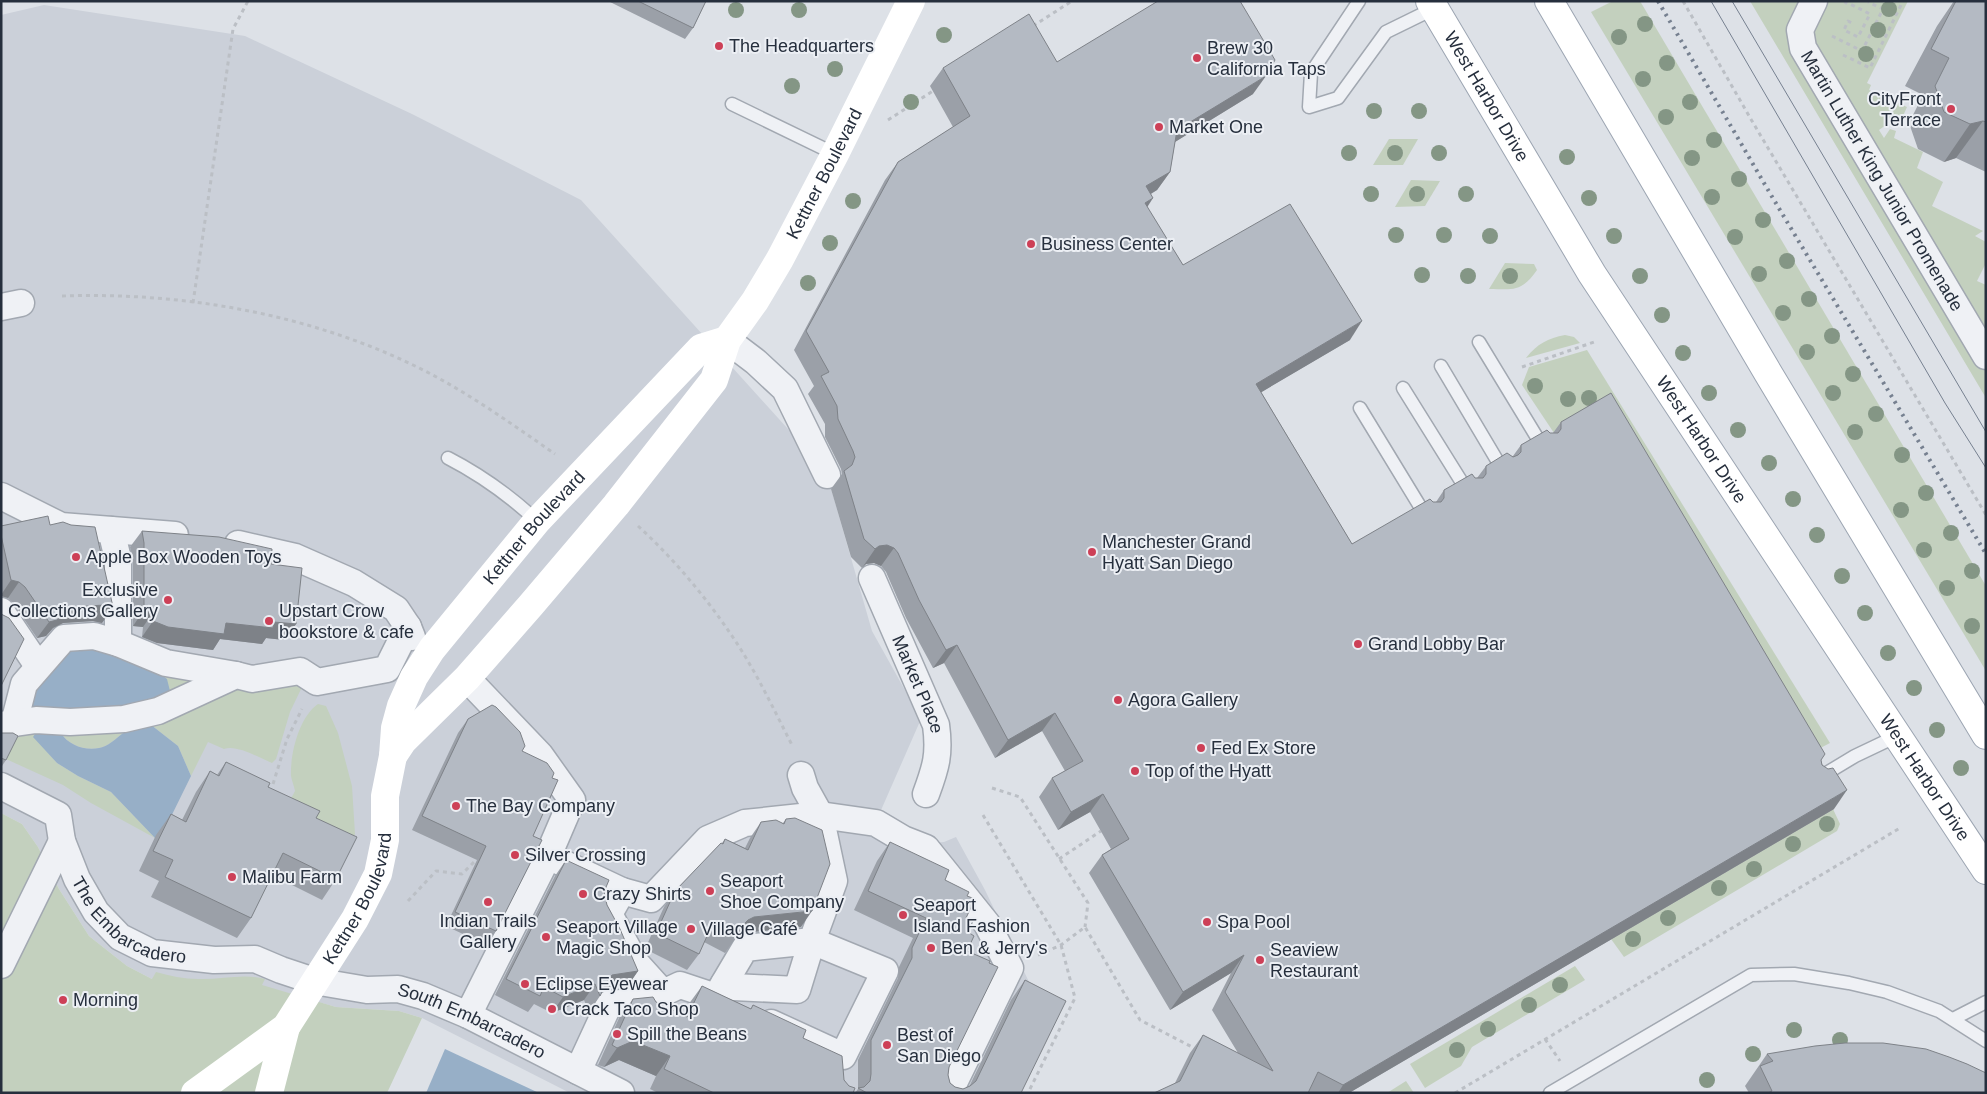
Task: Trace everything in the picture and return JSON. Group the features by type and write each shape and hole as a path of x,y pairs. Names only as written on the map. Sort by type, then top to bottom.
{"street":[{"name":"Kettner Boulevard","path":"393,756 404,741 473,671 616,505 714,380 727,340 755,301 780,259 835,154 911,1"},
{"path":"1549,1 1646,168 1986,734"},
{"name":"Martin Luther King Junior Promenade","path":"1814,1 1800,30 1803,48 1986,356"},
{"name":"West Harbor Drive","path":"1436,4 1592,274 1986,870"},
{"name":"Kettner Boulevard","path":"268,1093 286,1027 314,980 336,951 378,874 385,840 385,796 393,756 395,728 401,706 414,676 432,649 474,596 537,522 701,348 727,340"},
{"path":"727,340 756,362 785,388 827,475"},
{"path":"1,496 61,526 210,538 295,557 354,583 396,609 410,632 387,670 317,682 300,671 252,679 236,675 166,663 118,643 94,636 64,638 33,672 17,723 124,719 158,711 236,675"},
{"path":"111,530 118,559 118,643"},
{"name":"Market Place","path":"872,578 936,725 939,746 936,767 926,794"},
{"path":"1,611 33,672"},
{"path":"468,1015 548,856 572,800 540,755 475,687"},
{"path":"720,991 733,987 797,990 812,941 834,881 820,815 806,788 802,775"},
{"name":"The Embarcadero","path":"1,786 58,815 62,841 77,880 96,912 120,937 152,953 214,960 255,959 281,970 314,980"},
{"path":"548,856 622,891 651,899 708,839 745,823 820,815 876,824 903,840 926,848 987,924 1010,968 948,1093"},
{"path":"1,965 62,841"},
{"path":"622,891 609,914 634,962 663,993"},
{"path":"720,991 745,948 812,941 885,971 843,1056 843,1082"},
{"name":"South Embarcadero","path":"314,980 367,990 398,989 423,996 468,1015 621,1093"},
{"path":"578,1071 609,1004 645,1002 680,985 720,991 843,1056"},
{"name":"Kettner Boulevard","path":"195,1093 286,1027"}],"lane":[{"path":"1358,1 1311,73 1310,107 1338,98 1386,32 1436,4"},
{"path":"732,104 835,154"},
{"path":"1479,342 1541,444"},
{"path":"1441,366 1501,468"},
{"path":"1403,388 1466,489"},
{"path":"1360,408 1424,513"},
{"path":"448,458 472,471 513,499 537,522"},
{"path":"1816,779 1856,756 1897,736"},
{"path":"1550,1093 1751,975 1794,974 1849,983 1887,992 1939,1011 1986,1041"},
{"path":"1953,1019 1986,1002"}],"path":[{"path":"193,303 233,29 248,1"},
{"path":"1031,27 1072,1"},
{"path":"1683,1 1986,515"},
{"path":"1830,35 1862,51 1883,9 1867,1"},
{"path":"1801,34 1870,68 1903,1"},
{"path":"1842,10 1846,2 1870,14 1858,37 1844,30 1848,21 1852,23"},
{"path":"886,121 942,85"},
{"path":"62,296 145,297 193,303 267,315 319,329 413,365 500,416 555,454"},
{"path":"1514,370 1597,341"},
{"path":"634,522 671,560 730,633 756,674 793,747"},
{"path":"274,784 287,739 317,682"},
{"path":"992,788 1020,797 1088,903 1085,927 1140,1020 1202,1052"},
{"path":"983,815 1061,945 1075,998 1028,1093"},
{"path":"1455,1093 1900,828"},
{"path":"1059,859 1101,831"},
{"path":"408,901 436,871 462,874 482,855"},
{"path":"1010,968 1061,945 1085,927"},
{"path":"1546,1039 1560,1061"}],"shaded area":[{"path":"44,5 245,36 412,114 581,200 826,471 872,631 921,719 878,817 931,843 944,842 956,837 985,890 1029,982 971,1093 570,1093 422,1018 399,1011 336,1007 259,985 152,979 127,966 89,936 59,889 38,847 22,824 1,813 1,15"}],"green space":[{"path":"1613,1 1640,1 1986,586 1986,671 1591,12"},
{"path":"1750,1 1908,1 1867,83 1871,85 1869,90 1907,107 1899,125 1890,122 1879,130 1884,138 1890,129 1896,131 1894,138 1923,152 1917,168 1943,182 1932,206 1983,231 1975,236 1986,242 1986,263 1977,281 1986,285 1986,398"},
{"path":"1389,139 1418,139 1403,165 1373,165"},
{"path":"1411,180 1440,181 1425,206 1395,207"},
{"path":"1505,263 1534,264 1537,270 1526,283 1516,288 1489,289"},
{"path":"1565,335 1574,337 1580,343 1526,358 1543,342"},
{"path":"1587,350 1830,743 1803,757 1556,436 1522,385 1529,367"},
{"path":"131,652 287,678 302,687 290,712 276,759 272,763 235,748 224,749 208,742 191,776 178,746 146,721"},
{"path":"318,704 326,706 338,733 352,786 355,834 342,857 285,810 295,791 291,767 297,737 311,710"},
{"path":"105,707 124,719 123,733 109,744 94,749 83,748 72,744 61,733 69,717 77,710"},
{"path":"16,727 39,728 34,737 57,763 78,776 111,792 155,838 91,803 63,785 6,759"},
{"path":"1833,809 1840,824 1837,831 1624,957 1611,939"},
{"path":"1,813 22,824 38,847 59,889 89,936 127,966 152,979 156,972 193,979 257,977 265,979 262,985 336,1007 399,1011 422,1018 387,1093 1,1093"},
{"path":"1575,966 1585,980 1472,1047 1461,1066 1425,1088 1410,1064"},
{"path":"1406,1081 1414,1093 1387,1093"}],"water":[{"path":"102,643 154,669 167,679 171,695 146,721 178,746 191,776 161,837 155,838 111,792 78,776 57,763 33,737 39,728 30,710 37,680 74,645","holes":["105,707 124,719 123,733 109,744 99,748 88,749 77,746 68,741 61,733 72,713 82,708"]},
{"path":"445,1049 539,1093 426,1093"}],"building":[{"path":"638,1 706,1 693,28"},
{"name":"Manchester Grand Hyatt San Diego","path":"1158,1 1240,1 1275,60 1266,76 1177,130 1170,172 1146,186 1153,198 1145,203 1183,265 1290,204 1362,321 1256,384 1352,544 1430,499 1433,502 1441,502 1444,498 1444,490 1472,474 1475,478 1483,478 1486,474 1486,466 1507,453 1513,457 1518,455 1521,452 1521,445 1547,430 1550,433 1558,433 1561,429 1561,422 1611,393 1825,754 1821,760 1822,765 1828,769 1833,768 1847,790 1343,1085 1318,1072 1308,1093 1154,1093 1180,1081 1203,1035 1273,1071 1225,992 1244,955 1183,992 1102,855 1129,839 1103,794 1071,812 1052,778 1083,761 1055,713 1008,740 957,645 946,650 919,600 898,553 894,548 887,545 879,546 875,549 864,539 844,471 852,465 855,457 838,419 837,406 821,376 829,372 806,331 898,162 970,116 943,68 1029,14 1057,62"},
{"path":"1956,1 1986,1 1986,122 1970,124 1944,112 1935,86 1949,58 1931,49"},
{"path":"48,516 50,525 63,522 71,525 95,527 113,607 104,605 74,607 64,612 57,620 49,622 25,587 19,582 11,580 1,535 1,526"},
{"path":"142,531 219,537 272,549 271,564 302,568 296,624 274,622 273,628 226,623 224,634 168,627 153,621 154,611 144,610 144,543"},
{"path":"1,614 9,618 24,639 1,686"},
{"path":"492,705 520,732 525,746 522,751 547,763 554,773 552,778 558,780 533,836 542,840 496,931 455,912 486,846 422,816 468,719"},
{"path":"1,733 13,733 18,736 6,760 1,758"},
{"path":"226,762 270,783 268,787 320,811 316,818 357,837 336,879 283,853 251,918 165,877 173,860 153,851 171,814 186,822 210,771 219,776"},
{"path":"795,818 822,830 830,864 812,911 754,917 744,924 736,937 712,925 699,954 656,933 675,891 721,843 723,844 725,839 748,850 761,822 776,820 784,824 786,819"},
{"path":"890,842 949,870 945,880 969,892 967,896 975,899 966,918 973,921 968,932 974,936 967,951 990,961 989,963 998,967 949,1067 950,1083 955,1087 963,1089 976,1081 1025,980 1066,1001 1021,1093 867,1093 858,1088 864,1087 870,1081 871,1040 912,958 912,948 926,918 868,891"},
{"path":"566,860 609,880 604,892 607,905 620,929 638,971 612,975 600,996 595,984 563,997 544,987 540,996 506,979"},
{"path":"702,986 751,1009 753,1005 806,1030 803,1038 842,1056 844,1080 849,1086 855,1088 853,1093 714,1093 664,1069 670,1056 633,1041 617,1048 612,1045 633,999 653,997 656,1002 687,1017"},
{"path":"1845,1043 1883,1043 1926,1049 1949,1057 1986,1073 1986,1093 1768,1093 1772,1091 1760,1066 1773,1061 1767,1054"}],"tram line":[{"path":"1711,1 1945,403 1986,468"},
{"path":"1732,1 1986,432"}],"railway":[{"path":"1658,1 1771,195 1986,554"}],"place":[{"name":"The Headquarters","path":"719,46"},
{"name":"Brew 30 California Taps","path":"1197,58"},
{"name":"CityFront Terrace","path":"1951,109"},
{"name":"Market One","path":"1159,127"},
{"name":"Business Center","path":"1031,244"},
{"name":"Manchester Grand Hyatt San Diego","path":"1092,552"},
{"name":"Apple Box Wooden Toys","path":"76,557"},
{"name":"Exclusive Collections Gallery","path":"168,600"},
{"name":"Upstart Crow bookstore & cafe","path":"269,621"},
{"name":"Grand Lobby Bar","path":"1358,644"},
{"name":"Agora Gallery","path":"1118,700"},
{"name":"Fed Ex Store","path":"1201,748"},
{"name":"Top of the Hyatt","path":"1135,771"},
{"name":"The Bay Company","path":"456,806"},
{"name":"Silver Crossing","path":"515,855"},
{"name":"Malibu Farm","path":"232,877"},
{"name":"Seaport Shoe Company","path":"710,891"},
{"name":"Crazy Shirts","path":"583,894"},
{"name":"Indian Trails Gallery","path":"488,902"},
{"name":"Seaport Island Fashion","path":"903,915"},
{"name":"Spa Pool","path":"1207,922"},
{"name":"Village Café","path":"691,929"},
{"name":"Seaport Village Magic Shop","path":"546,937"},
{"name":"Ben & Jerry's","path":"931,948"},
{"name":"Seaview Restaurant","path":"1260,960"},
{"name":"Eclipse Eyewear","path":"525,984"},
{"name":"Morning","path":"63,1000"},
{"name":"Crack Taco Shop","path":"552,1009"},
{"name":"Spill the Beans","path":"617,1034"},
{"name":"Best of San Diego","path":"887,1045"}]}
